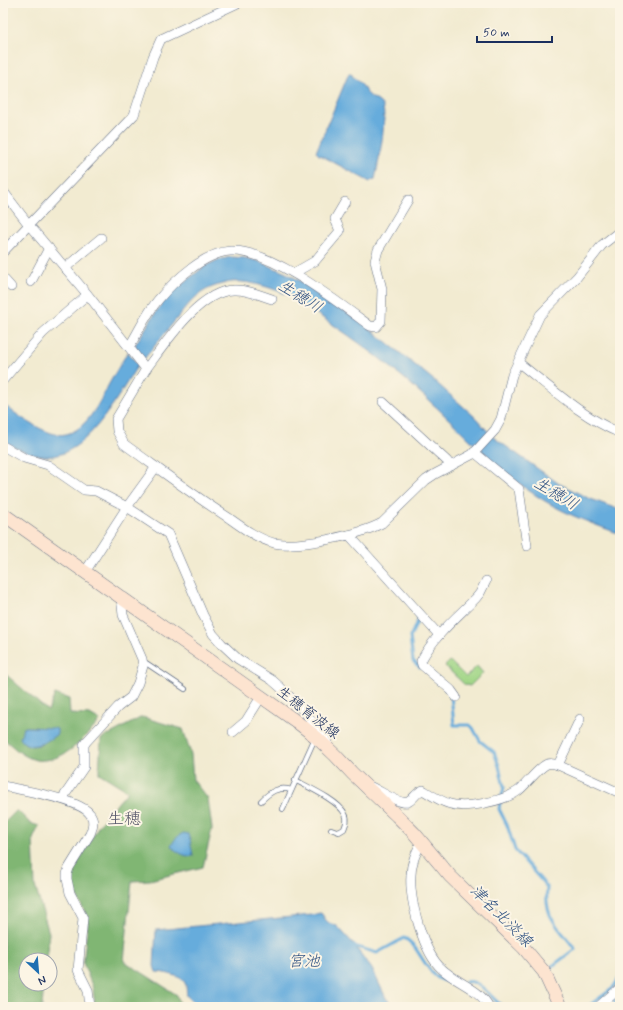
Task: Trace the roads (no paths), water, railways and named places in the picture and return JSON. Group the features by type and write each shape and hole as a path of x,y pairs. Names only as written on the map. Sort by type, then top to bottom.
{"main road":[{"name":"生穂育波線","path":"3,514 316,737 414,833 450,876 536,961 551,984 560,1007"}],"street":[{"path":"3,252 134,115 153,57 161,39 238,3"},
{"path":"3,191 144,367"},
{"path":"129,347 158,300 177,281 208,258 218,253 230,251 241,251 258,256 294,273 332,298 370,326 376,327 381,321 382,289 375,258 378,250 408,200"},
{"path":"294,273 315,261 340,230 336,220 345,202"},
{"path":"272,299 252,293 233,290 221,293 206,300 190,315 144,367 118,415 116,431 124,444 252,534 274,543 295,544 349,535 382,523 426,480 476,450 492,434 498,426 501,418 512,376 519,363 522,351 540,315 577,277 604,243 620,231"},
{"path":"65,268 101,238"},
{"path":"32,282 48,248"},
{"path":"3,278 12,287"},
{"path":"3,380 43,333 87,294"},
{"path":"519,363 579,411 606,427 620,433"},
{"path":"383,402 451,466"},
{"path":"3,446 24,458 48,465 84,490 96,491 127,507 168,534 213,634 238,659 272,680 280,687 307,715 343,763"},
{"path":"476,450 519,489 527,546"},
{"path":"85,572 127,507 156,467"},
{"path":"349,535 439,635"},
{"path":"456,697 451,690 422,665 421,661 426,651 439,635 476,598 484,587 486,581"},
{"path":"62,799 84,767 84,745 118,707 128,701 134,694 143,666 143,661 124,615 121,597"},
{"path":"233,732 246,721 261,697"},
{"path":"558,766 580,719"},
{"path":"364,784 376,788 386,795 405,802 409,801 423,790 449,804 474,805 496,801 511,795 525,785 546,764 549,763 620,793"},
{"path":"3,786 62,799 87,810 93,820 93,828 69,868 67,874 70,893 83,918 78,970 88,990 90,1007"},
{"path":"421,843 412,866 411,882 414,908 433,960 441,968 480,995 489,1007"},
{"path":"598,1007 620,988"}],"lane":[{"path":"143,661 185,689"},
{"path":"283,809 316,737"},
{"path":"296,780 325,796 344,812 347,821 344,829 338,832 331,830"},
{"path":"261,802 271,792 276,790 284,788 291,790"}],"water":[{"path":"349,73 351,73 353,77 360,82 370,96 381,103 384,111 382,141 375,179 370,182 316,152"},
{"name":"生穂川","path":"231,257 258,261 286,273 309,286 369,328 430,377 475,417 493,437 558,483 588,498 620,510 620,534 584,520 539,498 514,480 413,386 389,366 350,336 298,301 275,290 250,283 233,282 207,290 198,295 189,304 144,359 135,345 158,309 173,291 205,266 218,260"},
{"path":"128,352 138,365 99,424 73,448 58,455 43,456 22,450 3,441 3,404 26,420 51,433 62,435 71,433 80,427 100,402"},
{"path":"23,728 53,728 57,729 57,734 38,745 28,745 20,738"},
{"path":"184,833 188,834 190,839 193,856 181,854 171,846 176,838"},
{"name":"宮池","path":"320,913 329,923 337,926 351,941 372,969 386,998 394,1007 198,1007 187,996 186,986 181,978 156,972 154,966 156,930"}],"waterway":[{"path":"418,617 419,618 410,637 413,661 420,667"},
{"path":"451,695 454,725 470,725 480,741 494,752 504,787 502,796"},
{"path":"500,802 499,809 507,825 515,850 547,887 550,915 558,928 575,949 547,970"},
{"path":"354,946 377,953 404,938 409,941 433,974 440,979 456,984"},
{"path":"587,1007 612,989 620,977"},
{"path":"466,982 476,983 481,986 503,1007"},
{"path":"613,999 619,1007"}],"district":[{"name":"生穂","path":"124,819"}],"water label":[{"name":"津名北淡線","path":"501,916"}]}
